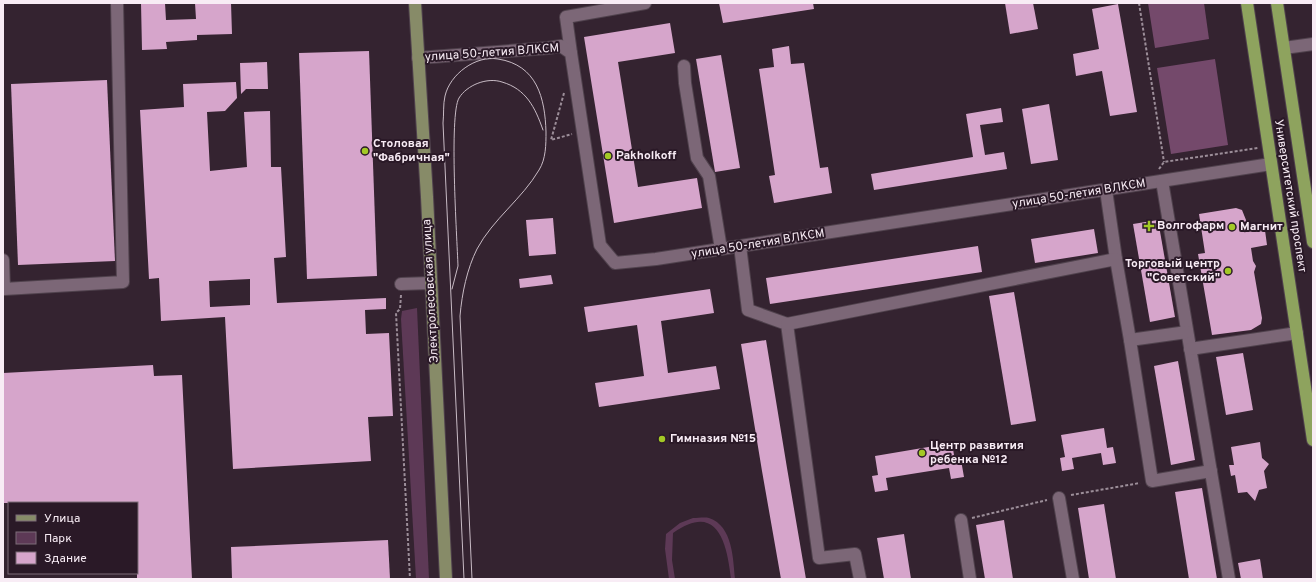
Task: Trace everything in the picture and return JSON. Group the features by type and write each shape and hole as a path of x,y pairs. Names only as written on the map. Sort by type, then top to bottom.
{"highway":[{"name":"Университетский проспект","path":"1247,3 1313,440"},
{"name":"Университетский проспект","path":"1277,3 1313,242"}],"main road":[{"name":"Электролесовская улица","path":"415,3 446,579"}],"street":[{"path":"3,260 4,289 123,282 117,3"},
{"path":"571,53 566,17 645,3"},
{"path":"1284,48 1313,44"},
{"name":"улица 50-летия ВЛКСМ","path":"418,58 561,46 571,53 600,245 615,263 721,250 1271,164"},
{"path":"684,66 685,83 697,158 709,176 721,250"},
{"path":"1162,181 1229,579"},
{"path":"1106,190 1152,481 1211,471"},
{"path":"740,246 748,310 787,324 1116,259"},
{"path":"402,284 431,282"},
{"path":"787,324 819,558 855,554 860,579"},
{"path":"1130,340 1187,332"},
{"path":"1190,349 1297,333"},
{"path":"1059,498 1073,579"},
{"path":"961,520 970,579"}],"path":[{"path":"1139,3 1164,162"},
{"path":"576,80 566,85 551,140 583,130"},
{"path":"1148,183 1164,162 1253,149"},
{"path":"402,284 400,308 396,314 410,579"}],"green space":[{"path":"417,308 429,579 416,579 401,319 402,311"},
{"path":"693,518 709,518 717,522 723,528 730,544 735,579 731,579 727,553 723,541 717,531 710,524 700,522 688,524 673,533 672,560 675,579 669,579 665,549 666,534 680,523"}],"shaded area":[{"path":"1148,3 1204,3 1209,39 1155,48"},
{"path":"1215,59 1228,145 1171,154 1157,68"}],"building":[{"path":"141,3 165,3 166,20 196,19 195,3 231,3 232,34 197,35 197,40 166,42 167,49 142,50"},
{"path":"719,3 813,3 814,9 723,23"},
{"path":"1005,3 1033,3 1038,29 1010,34"},
{"path":"1118,4 1137,112 1110,116 1102,71 1076,76 1073,54 1099,49 1092,9"},
{"path":"670,23 675,53 618,62 638,187 697,178 702,208 614,223 584,37"},
{"path":"789,46 791,64 804,63 820,168 828,167 832,193 774,203 769,176 775,175 759,69 774,67 772,49"},
{"path":"369,51 377,276 307,279 299,53"},
{"path":"721,55 740,168 715,172 696,59"},
{"path":"267,62 268,89 246,89 241,94 240,63"},
{"path":"107,80 115,261 18,265 11,84"},
{"path":"236,82 237,98 225,111 207,112 210,171 247,167 244,112 270,111 271,167 281,167 286,257 274,258 277,303 386,298 386,309 365,310 366,334 389,333 393,416 368,417 371,461 233,469 225,317 161,321 159,278 149,279 140,110 184,107 183,84","holes":["250,279 250,305 210,307 209,281"]},
{"path":"1049,104 1058,160 1031,164 1022,109"},
{"path":"1001,108 1003,122 980,125 985,155 1004,152 1007,169 874,190 871,174 973,157 966,114"},
{"name":"Торговый центр \"Советский\"","path":"1236,208 1242,210 1248,225 1264,223 1267,245 1251,248 1253,261 1256,266 1254,272 1262,318 1261,324 1251,330 1212,335 1198,254 1205,253 1199,214"},
{"path":"553,218 556,254 529,256 526,220"},
{"path":"1158,220 1175,317 1150,322 1133,224"},
{"path":"1094,229 1098,253 1035,263 1031,239"},
{"path":"978,246 982,272 770,304 766,278"},
{"path":"551,275 553,284 520,288 519,279"},
{"path":"710,289 714,313 661,321 668,373 716,366 720,389 599,407 595,383 644,376 637,325 588,332 584,307"},
{"path":"1014,292 1036,421 1011,425 989,296"},
{"path":"766,340 806,579 781,579 762,471 741,344"},
{"path":"1243,353 1253,410 1226,415 1216,357"},
{"path":"1178,361 1195,460 1171,465 1154,366"},
{"path":"153,365 154,376 182,375 192,579 137,579 138,502 4,503 3,373"},
{"path":"1104,428 1107,448 1113,447 1116,463 1103,465 1101,453 1072,458 1074,469 1062,471 1060,458 1065,457 1061,435"},
{"path":"1260,442 1262,458 1269,464 1264,471 1267,488 1259,490 1255,501 1247,492 1238,493 1235,475 1231,476 1229,465 1234,465 1231,447"},
{"path":"952,443 955,461 961,460 964,477 951,479 949,468 886,478 888,490 875,492 872,476 878,475 875,456"},
{"path":"1202,488 1217,579 1189,579 1175,492"},
{"path":"1104,504 1116,579 1089,579 1078,508"},
{"path":"1004,520 1013,579 985,579 976,525"},
{"path":"904,534 911,579 884,579 877,538"},
{"path":"388,540 390,579 232,579 231,547"},
{"path":"1260,559 1263,579 1241,579 1238,563"}],"tram line":[{"path":"464,579 443,123 444,106 448,88 452,80 458,74 473,63 481,60 498,59 511,62 522,68 536,85 544,107 546,141 544,156 539,170 491,228 477,249 468,273 462,299 460,316 472,579"},
{"path":"452,289 458,266 455,205 454,127 459,98 467,89 484,81 496,81 510,85 517,89 528,100 537,114 543,130"}],"place":[{"name":"Столовая \"Фабричная\"","path":"365,151"},
{"name":"Pakholkoff","path":"608,156"},
{"name":"Волгофарм","path":"1149,226"},
{"name":"Магнит","path":"1232,227"},
{"name":"Торговый центр \"Советский\"","path":"1228,271"},
{"name":"Гимназия №15","path":"662,439"},
{"name":"Центр развития ребенка №12","path":"922,453"}]}
